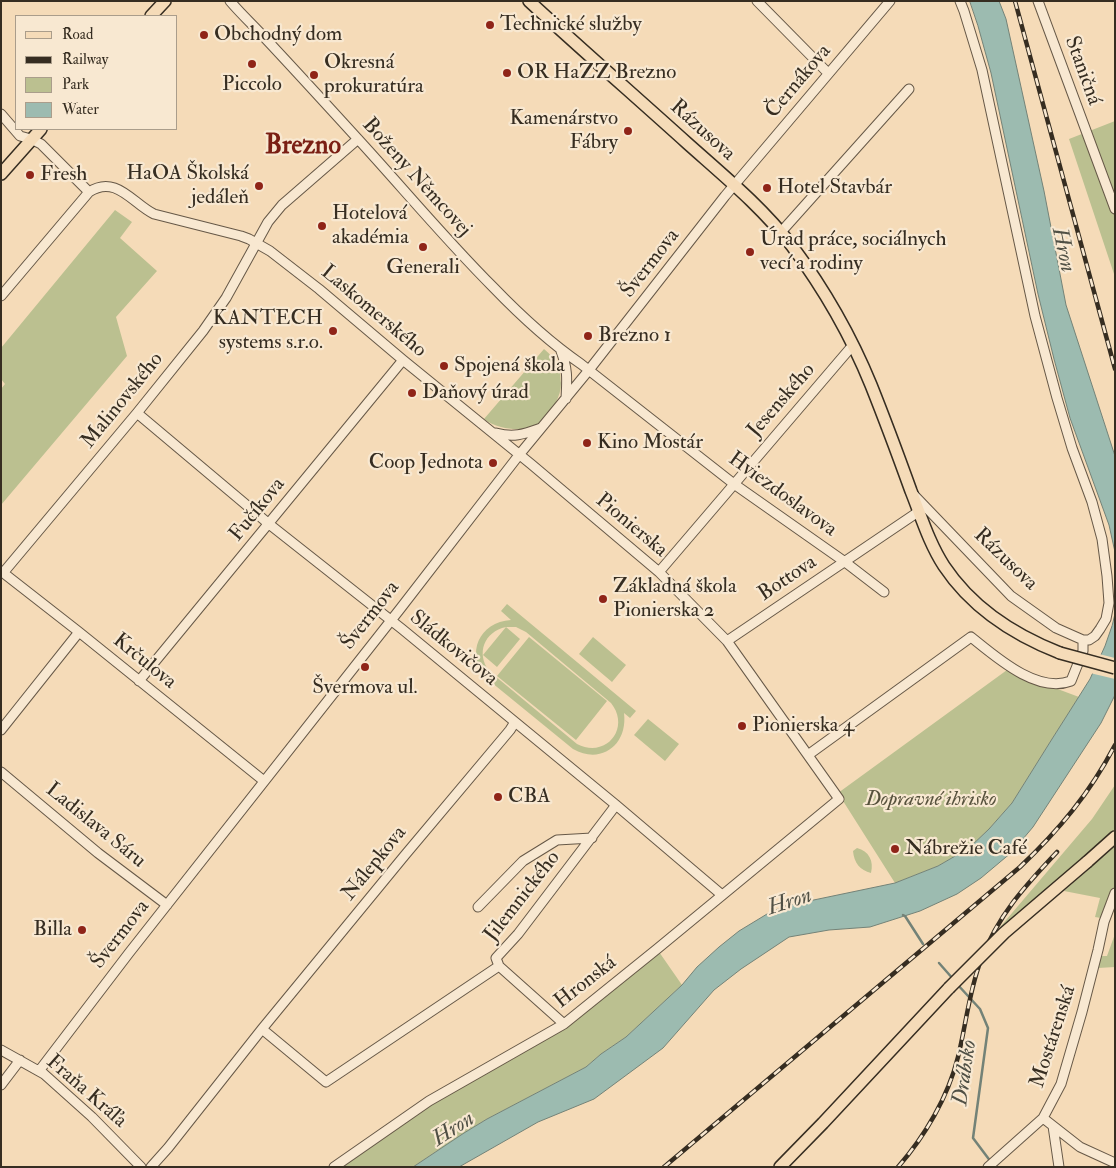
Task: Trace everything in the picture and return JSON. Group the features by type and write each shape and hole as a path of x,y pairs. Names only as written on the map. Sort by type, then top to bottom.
{"main road":[{"path":"152,15 166,1"},
{"name":"Rázusova","path":"532,2 735,186 781,232 818,284 853,344 879,405 918,512 943,565 954,579 995,620 1011,630 1033,642 1060,653 1115,668"},
{"path":"1,174 40,130"},
{"path":"780,1167 949,988 1010,928 1115,837"}],"street":[{"name":"Boženy Němcovej","path":"230,1 505,300 561,350 589,370"},
{"path":"757,1 828,73"},
{"name":"Černákova","path":"735,186 890,1"},
{"path":"808,755 971,637 1002,662 1025,676 1047,684 1063,684 1071,681 1083,651 1083,640 1089,640 1095,636 1106,619 1109,603 1102,539 1092,502 1070,440 1037,326 982,70 960,1"},
{"name":"Staničná","path":"1038,1 1115,209"},
{"path":"781,232 909,90"},
{"path":"1,114 20,136 41,144 89,192"},
{"name":"Malinovského","path":"2,572 137,414 204,331 226,298 268,222 282,205 358,138"},
{"path":"1,296 89,192 98,187 109,186 126,193 154,214 241,236 257,243"},
{"name":"Švermova","path":"39,1071 129,953 519,455 566,400 735,186"},
{"name":"Laskomerského","path":"257,243 319,289 519,455"},
{"name":"Jesenského","path":"659,572 853,344"},
{"path":"561,350 566,364 566,400"},
{"name":"Fučíkova","path":"139,681 403,360"},
{"name":"Hviezdoslavova","path":"589,370 734,484 845,562 884,592"},
{"name":"Sládkovičova","path":"137,414 269,524 391,620 722,895"},
{"name":"Laskomerského","path":"485,428 505,436 521,435 542,427"},
{"name":"Pionierska","path":"519,455 659,572 727,641 839,799"},
{"name":"Rázusova","path":"912,492 1011,596 1056,628 1083,640"},
{"name":"Bottova","path":"727,641 918,512"},
{"name":"Krčulova","path":"2,572 264,781"},
{"path":"1,730 79,632"},
{"name":"Nálepkova","path":"150,1167 168,1148 262,1029 515,722"},
{"name":"Ladislava Sáru","path":"1,772 98,853 167,905"},
{"name":"Hronská","path":"334,1167 429,1101 564,1024 839,799"},
{"name":"Jilemnického","path":"564,1024 499,966 496,958 518,934 616,806"},
{"path":"478,907 523,860 557,840 592,838"},
{"name":"Mostárenská","path":"988,1167 1043,1118 1061,1084 1082,1012 1104,922 1115,893"},
{"path":"262,1029 326,1082 499,966"},
{"name":"Fraňa Kráľa","path":"1,1050 39,1071 53,1082 92,1117 141,1167"},
{"path":"1,1085 20,1060"},
{"path":"1043,1118 1080,1147 1115,1163"},
{"path":"1053,1126 1059,1167"}],"green space":[{"path":"1115,121 1115,277 1069,139"},
{"path":"115,210 132,222 120,238 157,271 116,317 127,356 1,505 1,389 5,384 1,379 1,348"},
{"path":"544,349 558,365 561,383 557,400 546,417 534,426 519,429 501,427 484,419"},
{"path":"507,604 636,711 630,718 624,713 622,734 617,743 610,749 593,755 573,749 486,678 480,669 476,650 483,633 500,622 511,620 501,611","holes":["506,627 516,627 526,632 611,703 618,722 617,731 606,744 588,748 577,744 489,671 483,657 484,644 492,633"]},
{"path":"506,627 520,639 497,667 483,655"},
{"path":"529,637 607,701 576,740 497,676"},
{"path":"593,637 626,665 612,682 579,654"},
{"name":"Dopravné ihrisko","path":"1007,670 1079,697 1012,803 989,829 969,848 938,866 895,883 838,793"},
{"path":"648,719 679,744 665,761 634,735"},
{"path":"1115,785 1115,829 995,933 1092,819"},
{"path":"1115,846 1115,886 1101,918 1095,917 1100,898 1064,891"},
{"path":"857,848 865,851 870,857 872,864 871,873 861,868 856,862 853,851"},
{"path":"1115,934 1115,967 1098,968 1101,956 1107,956"},
{"path":"657,949 682,985 626,1037 586,1067 487,1119 413,1167 334,1167 429,1101 564,1024"}],"water":[{"path":"970,1 999,1 1006,19 1044,191 1066,305 1115,456 1115,552 1109,525 1070,418 1054,359 1038,294 991,73"},
{"path":"1115,614 1115,695 1101,723 1033,827 1012,852 981,878 957,894 920,911 870,927 829,930 789,937 741,969 714,990 663,1048 594,1099 538,1122 459,1167 413,1167 487,1119 586,1067 626,1037 682,985 697,967 719,947 739,931 767,914 785,906 895,883 938,866 969,848 1012,803 1090,679 1105,646"}],"pier":[{"path":"1099,654 1115,658 1115,679 1090,673"}],"waterway":[{"name":"Drábsko","path":"903,915 923,944"},
{"name":"Drábsko","path":"939,963 954,980"},
{"name":"Drábsko","path":"957,984 980,1009 988,1028 973,1138 991,1162"}],"railway":[{"path":"1015,1 1115,369"},
{"path":"664,1167 1020,867 1073,810 1095,779 1115,745"},
{"path":"898,1167 926,1129 948,1087 958,1057 973,984 988,944 1013,902 1057,852"}],"place":[{"name":"Technické služby","path":"490,25"},
{"name":"Obchodný dom","path":"204,35"},
{"name":"Piccolo","path":"252,64"},
{"name":"OR HaZZ Brezno","path":"507,73"},
{"name":"Okresná prokuratúra","path":"314,75"},
{"name":"Kamenárstvo Fábry","path":"628,131"},
{"name":"Fresh","path":"30,175"},
{"name":"HaOA Školská jedáleň","path":"259,186"},
{"name":"Hotel Stavbár","path":"767,188"},
{"name":"Hotelová akadémia","path":"322,226"},
{"name":"Generali","path":"423,247"},
{"name":"Úrad práce, sociálnych vecí a rodiny","path":"750,252"},
{"name":"KANTECH systems s.r.o.","path":"333,331"},
{"name":"Brezno 1","path":"588,336"},
{"name":"Spojená škola","path":"444,366"},
{"name":"Daňový úrad","path":"412,393"},
{"name":"Kino Mostár","path":"587,443"},
{"name":"Coop Jednota","path":"493,463"},
{"name":"Základná škola Pionierska 2","path":"603,599"},
{"name":"Švermova ul.","path":"365,667"},
{"name":"Pionierska 4","path":"742,726"},
{"name":"CBA","path":"498,797"},
{"name":"Nábrežie Café","path":"895,849"},
{"name":"Billa","path":"82,930"}],"district":[{"name":"Brezno","path":"303,147"}],"water label":[{"name":"Hron","path":"1062,250"},
{"name":"Hron","path":"790,903"},
{"name":"Hron","path":"454,1130"}]}
